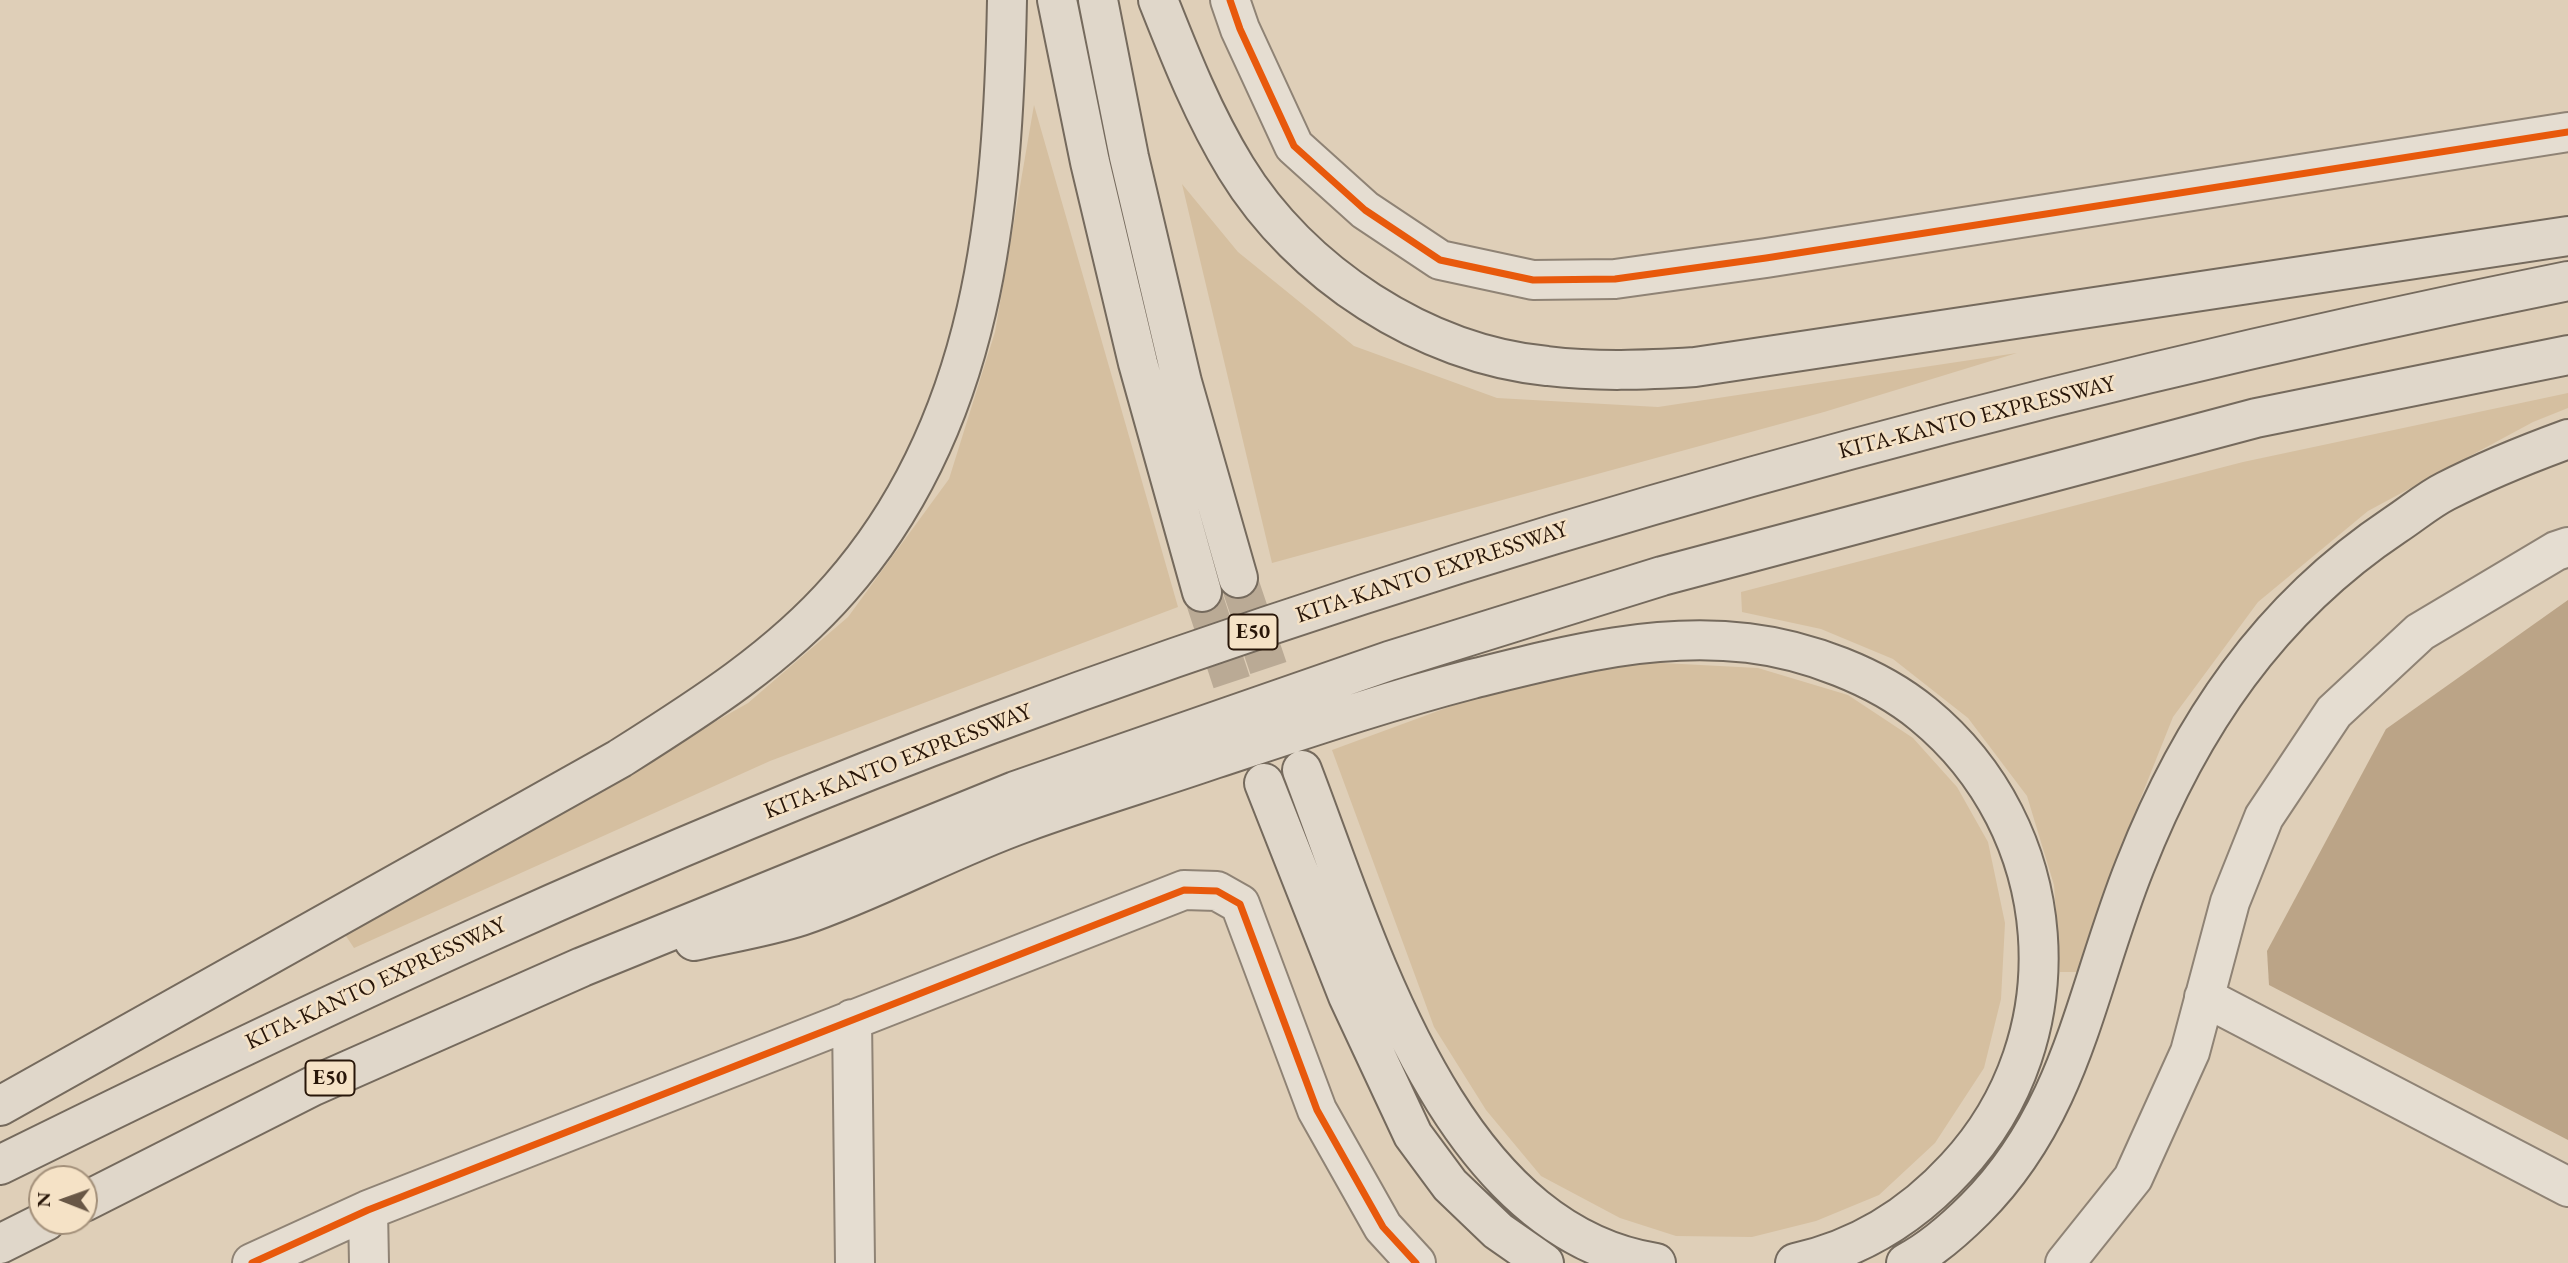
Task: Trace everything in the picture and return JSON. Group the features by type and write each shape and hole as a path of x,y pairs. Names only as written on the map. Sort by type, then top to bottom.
{"highway":[{"path":"0,1106 619,759 715,698 782,646 841,587 886,525 925,460 959,383 982,291 998,182 1005,87 1007,0"},
{"path":"1057,0 1090,162 1138,363 1202,592"},
{"path":"1098,0 1129,157 1182,382 1238,578"},
{"path":"1158,0 1198,101 1237,170 1281,228 1339,281 1408,324 1479,353 1544,366 1614,371 1695,367 2568,236"},
{"name":"KITA-KANTO EXPRESSWAY","path":"0,1165 302,1016 554,902 742,822 988,725 1369,591 1643,506 1946,423 2396,315 2568,281"},
{"name":"E50","path":"98,1195 313,1086 582,967 1015,791 1389,661 1662,576 2256,418 2568,355"},
{"path":"1906,1263 1959,1225 2004,1179 2036,1131 2068,1064 2134,868 2167,793 2199,730 2242,666 2295,607 2354,552 2445,492 2568,439"},
{"path":"582,967 800,916 1020,824 1395,699 1586,650 1671,639 1749,643 1808,654 1863,677 1922,712 1969,759 2004,813 2027,869 2039,926 2038,992 2025,1052 2002,1108 1970,1153 1931,1195 1883,1230 1825,1257 1795,1263"},
{"path":"1302,770 1406,1032 1445,1105 1489,1164 1533,1206 1597,1246 1656,1263"},
{"path":"1264,783 1348,996 1413,1135 1450,1185 1498,1231 1544,1263"},
{"path":"0,1244 28,1230"}],"street":[{"path":"1230,0 1240,29 1294,146 1365,210 1440,260 1533,280 1615,279 1766,258 2568,132"},
{"path":"2065,1263 2133,1178 2190,1052 2230,902 2264,817 2334,712 2420,632 2556,551 2568,547"},
{"path":"252,1263 368,1210 1184,890 1217,891 1240,904 1317,1110 1383,1227 1416,1263"},
{"path":"2204,997 2568,1187"},
{"path":"852,1019 855,1263"},
{"path":"368,1210 369,1263"}],"shaded area":[{"path":"1034,105 1178,607 770,761 354,948 344,933 748,703 848,617 949,479 995,332"},
{"path":"1182,184 1238,252 1354,346 1497,398 1658,407 2017,353 1824,412 1272,563"},
{"path":"2568,393 2568,408 2533,422 2368,511 2258,602 2173,717 2114,865 2079,972 2060,972 2054,885 2027,796 1968,718 1893,659 1821,629 1742,612 1741,592 2243,462"},
{"path":"2568,600 2568,1140 2269,985 2267,951 2386,729"},
{"path":"1643,662 1758,668 1848,695 1913,738 1957,787 1988,842 2005,923 2001,999 1984,1068 1935,1143 1879,1195 1816,1221 1752,1237 1676,1236 1620,1218 1541,1176 1486,1110 1434,1027 1332,750 1514,683"}],"tunnel":[{"path":"1238,578 1290,732"},
{"path":"1202,592 1252,744"}],"cycle path":[{"path":"1230,0 1240,29 1294,146 1365,210 1440,260 1533,280 1615,279 1766,258 2568,132"},
{"path":"252,1263 368,1210 1184,890 1217,891 1240,904 1317,1110 1383,1227 1416,1263"}]}
